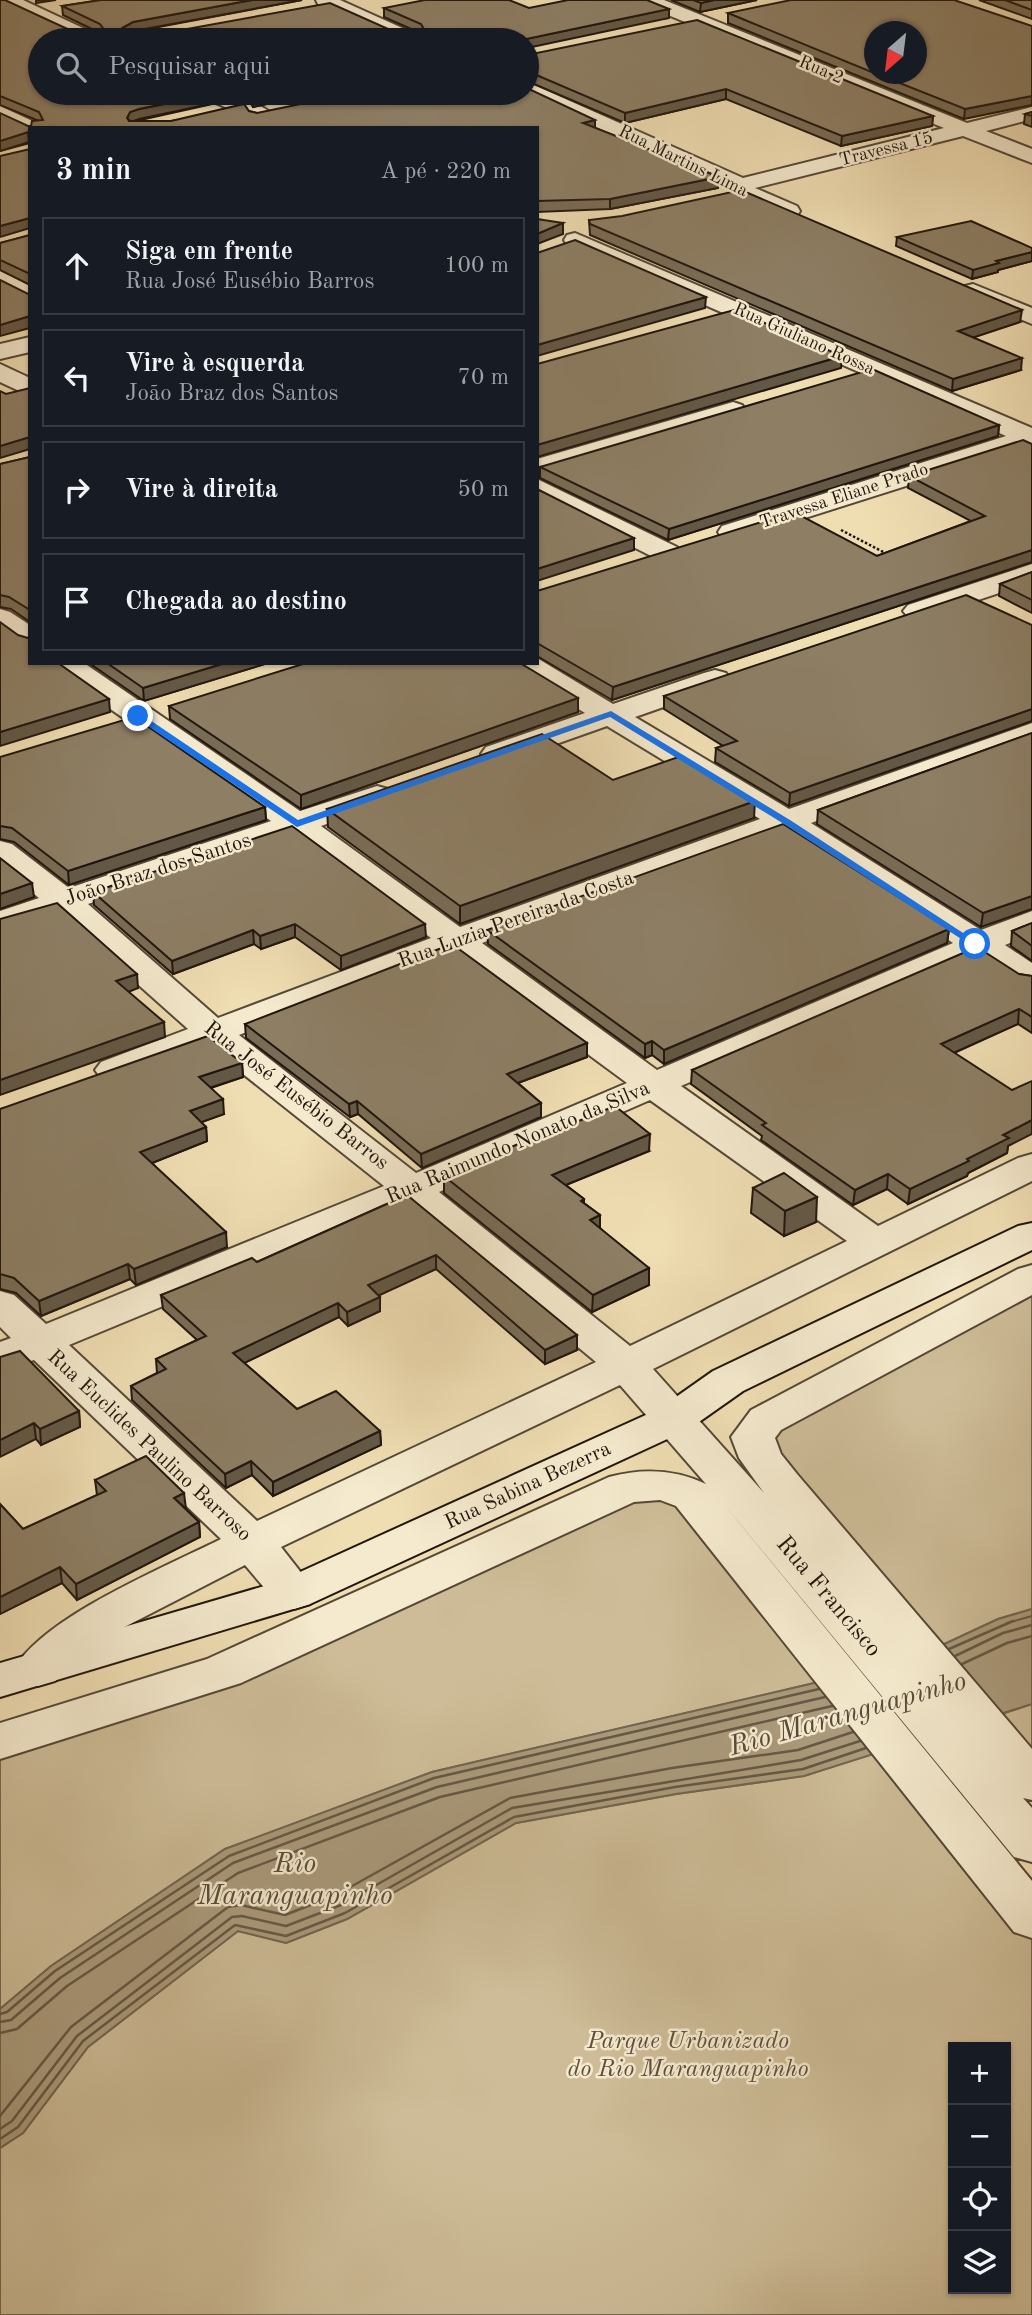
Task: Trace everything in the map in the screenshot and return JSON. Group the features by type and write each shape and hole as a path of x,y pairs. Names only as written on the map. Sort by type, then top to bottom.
{"street":[{"path":"8,0 68,28"},
{"name":"Rua 2","path":"648,0 1032,157"},
{"path":"306,8 329,2 386,28"},
{"path":"0,16 70,6"},
{"path":"660,28 736,12"},
{"name":"Rua Martins Lima","path":"539,95 806,218"},
{"path":"236,105 280,118"},
{"path":"203,115 249,111"},
{"path":"0,112 28,126"},
{"name":"Travessa 15","path":"719,197 742,188 1032,113"},
{"name":"Rua Giuliano Rossa","path":"552,251 576,227 738,309 1031,438"},
{"path":"0,278 28,295"},
{"path":"957,284 1032,317"},
{"path":"698,321 738,309"},
{"path":"0,352 28,345"},
{"path":"832,381 872,369"},
{"path":"0,372 28,387"},
{"path":"539,467 752,405"},
{"name":"Travessa Eliane Prado","path":"628,565 1031,438"},
{"path":"539,488 667,553"},
{"path":"889,621 1032,573"},
{"path":"968,594 1000,611"},
{"path":"67,665 297,824 653,1085 876,1243"},
{"path":"527,665 787,822 1032,978"},
{"path":"467,765 743,670"},
{"path":"100,727 178,704"},
{"name":"Rua Luzia Pereira da Costa","path":"89,1079 215,1034 455,941 1032,732"},
{"name":"João Braz dos Santos","path":"0,922 402,788"},
{"name":"Rua José Eusébio Barros","path":"0,851 65,901 215,1034 412,1189 626,1365"},
{"name":"Rua Raimundo Nonato da Silva","path":"0,1358 412,1189 1032,921"},
{"path":"19,1674 95,1622 252,1542 626,1365 1032,1166"},
{"name":"Rua Sabina Bezerra","path":"19,1674 294,1592 674,1419 729,1381 1032,1235"},
{"path":"1032,1278 766,1420 753,1437 761,1458 777,1538 1032,1918"},
{"name":"Rua Euclides Paulino Barroso","path":"0,1304 252,1542 294,1592"},
{"name":"Rua Francisco","path":"626,1365 777,1538 1032,1843"},
{"path":"0,1741 224,1671 625,1489 653,1484 675,1486 777,1538 1032,1782"}],"path":[{"path":"800,510 896,558"}],"green space":[{"path":"1032,1278 1032,1609 998,1619 923,1654 758,1431"},
{"path":"675,1486 840,1677 432,1772 225,1849 51,1966 0,2009 0,1741 171,1689 625,1488"},
{"path":"1032,1704 1032,1782 981,1721"},
{"name":"Parque Urbanizado do Rio Maranguapinho","path":"894,1746 1032,1918 1032,2315 0,2315 0,2148 23,2133 88,2047 238,1931 286,1943 347,1919 516,1823 676,1794 804,1776"}],"water":[{"name":"Rio Maranguapinho","path":"1032,1609 1032,1704 804,1776 676,1794 516,1823 347,1919 286,1943 238,1931 88,2047 23,2133 0,2148 0,2009 51,1966 225,1849 432,1772 840,1677 923,1654 998,1619"}],"building":[{"path":"0,0 5,0 65,28 28,28 28,105 159,105 130,112 127,118 129,121 171,121 240,105 245,105 249,111 257,113 296,105 539,105 539,94 595,120 583,123 719,177 610,199 539,201 539,126 31,126 32,121 43,120 39,112 0,96"},
{"path":"101,0 252,0 133,22 122,28 103,28 100,24 62,6"},
{"path":"425,0 509,0 529,8 568,0 647,0 669,9 539,36 539,28 423,28 421,24 384,8"},
{"path":"693,0 714,0 701,3"},
{"path":"791,0 954,0 1032,26 1032,96 965,109 902,84 927,84 927,21 864,21 864,69 728,13"},
{"path":"1005,0 1032,0 1032,10"},
{"path":"330,3 386,28 192,28"},
{"path":"697,20 933,116 842,136 726,89 625,113 539,76 539,53"},
{"path":"0,113 28,126 28,132 0,141"},
{"path":"28,149 28,219 0,226 0,156"},
{"path":"741,190 1022,310 958,331 1022,358 953,379 590,224 589,220 622,216"},
{"path":"539,219 563,223 539,233"},
{"path":"971,221 1032,248 1032,252 973,270 897,237"},
{"path":"28,236 28,273 0,260 0,243"},
{"path":"575,240 706,297 539,344 539,252"},
{"path":"0,280 28,294 28,317 0,325"},
{"path":"734,310 842,356 539,444 539,363"},
{"path":"872,369 999,425 669,529 540,467"},
{"path":"28,388 28,438 0,446 0,391 6,394"},
{"path":"1023,440 1032,444 1032,550 613,687 539,644 539,590 794,512 877,556 985,516 909,476"},
{"path":"28,457 28,609 9,597 0,595 0,464"},
{"path":"539,490 634,538 539,568"},
{"path":"1032,572 1032,600 1000,584"},
{"path":"966,595 1032,625 1032,709 790,793 716,748 737,741 664,696"},
{"path":"0,622 18,635 28,638 28,665 61,665 109,699 0,732"},
{"path":"110,665 218,665 143,688"},
{"path":"300,665 523,665 578,698 301,795 169,706"},
{"path":"134,717 265,807 68,871 12,828 0,826 0,757"},
{"path":"1032,733 1032,896 983,913 818,810"},
{"path":"542,734 613,780 681,756 755,801 460,906 327,809"},
{"path":"783,824 949,929 664,1050 652,1041 645,1044 487,930"},
{"path":"292,826 425,924 341,956 295,924 260,936 253,930 172,961 93,892"},
{"path":"0,858 32,883 0,894"},
{"path":"57,903 137,974 116,981 164,1022 0,1080 0,919"},
{"path":"1032,923 1032,946 1012,931"},
{"path":"452,944 587,1043 507,1074 541,1103 421,1154 357,1101 349,1104 245,1024"},
{"path":"977,947 1019,974 1032,976 1032,1017 1019,1009 941,1044 1012,1090 1032,1081 1032,1120 1003,1135 1009,1138 967,1159 969,1161 910,1189 888,1174 855,1190 762,1125 766,1123 692,1070"},
{"path":"208,1036 242,1063 199,1077 223,1099 190,1111 206,1127 140,1152 226,1232 134,1269 128,1264 39,1301 14,1278 0,1274 0,1109"},
{"path":"615,1106 650,1134 552,1175 600,1215 590,1220 649,1268 593,1295 444,1176 567,1123 569,1125"},
{"path":"784,1173 817,1197 785,1211 753,1188"},
{"path":"407,1195 577,1335 545,1350 436,1255 368,1285 380,1297 347,1312 338,1303 233,1353 297,1409 336,1391 380,1431 273,1482 251,1461 225,1474 131,1386 166,1369 156,1359 206,1336 161,1295 252,1258 257,1262"},
{"path":"20,1351 79,1411 40,1429 34,1423 0,1440 0,1357"},
{"path":"146,1456 184,1493 174,1498 199,1522 76,1584 60,1567 0,1597 0,1504 23,1529 106,1491 95,1480"}],"route":[{"path":"138,716 297,824 611,714 787,822 975,944"}]}
